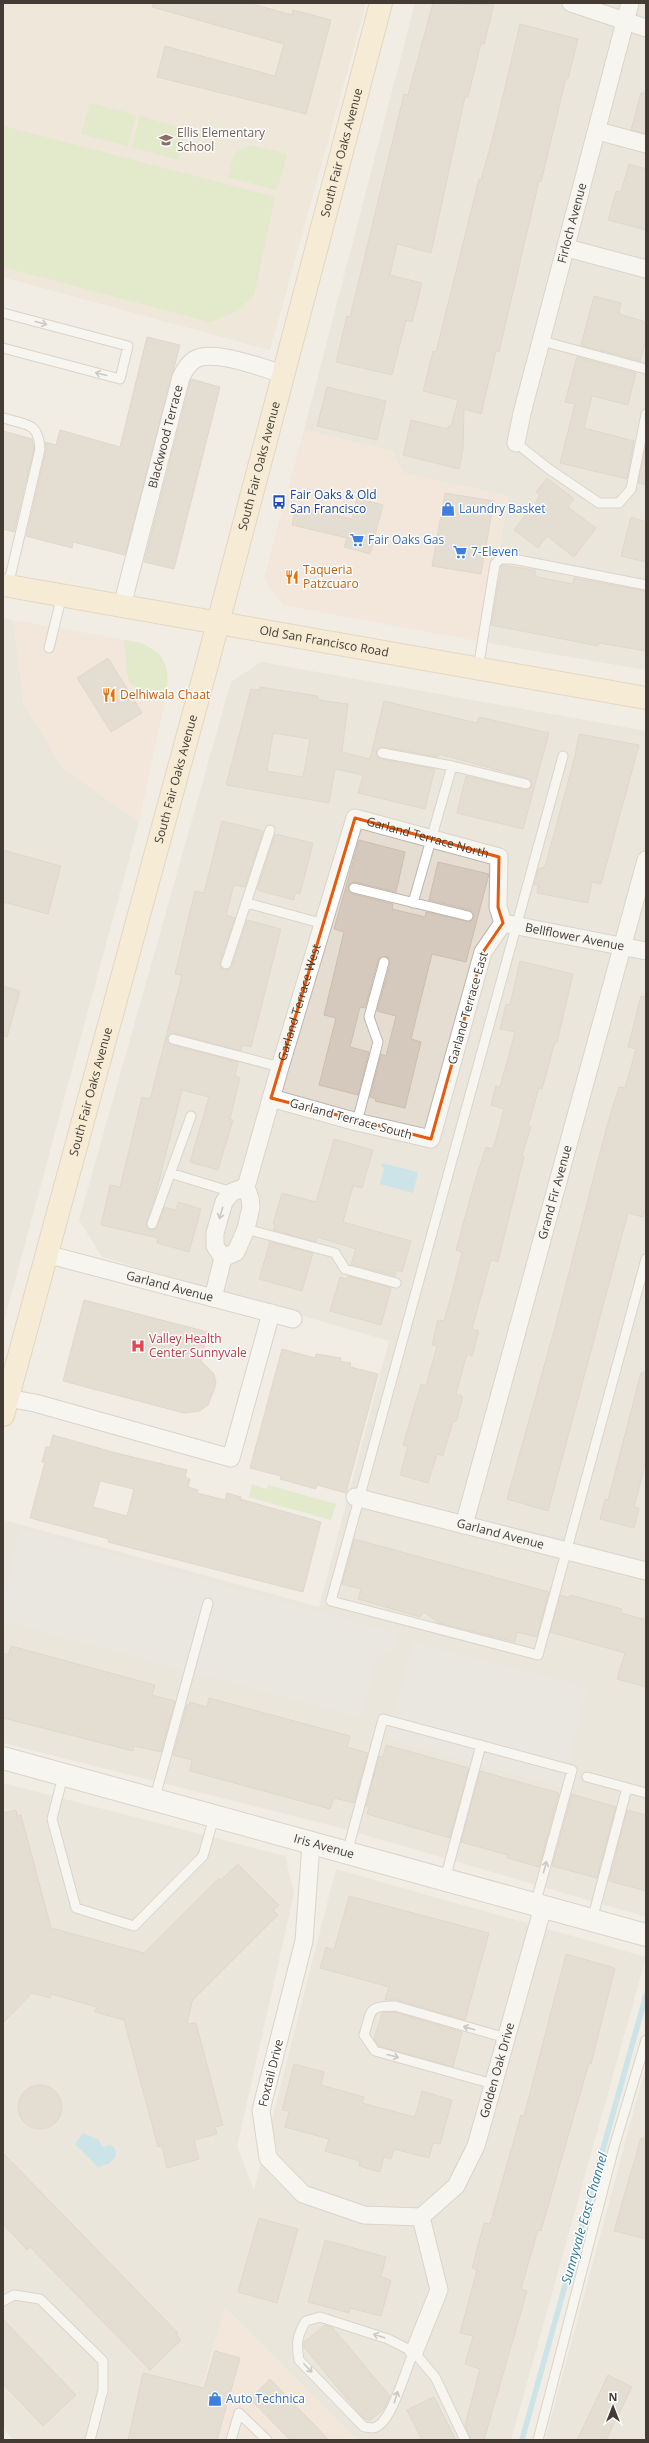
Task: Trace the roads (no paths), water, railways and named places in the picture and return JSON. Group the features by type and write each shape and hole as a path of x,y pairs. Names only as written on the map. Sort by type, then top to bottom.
{"main road":[{"name":"South Fair Oaks Avenue","path":"5,1407 218,624 381,3"},
{"name":"Old San Francisco Road","path":"6,585 478,670 646,698"}],"street":[{"path":"571,3 646,28"},
{"name":"Firloch Avenue","path":"516,443 630,3"},
{"path":"598,131 646,144"},
{"path":"567,248 646,269"},
{"name":"Blackwood Terrace","path":"122,606 180,377 186,368 194,360 213,355 283,374"},
{"name":"Garland Terrace North","path":"355,818 499,857 498,908 510,924"},
{"name":"Garland Terrace West","path":"224,1258 215,1246 215,1233 224,1202 238,1189 271,1098 355,818"},
{"name":"Grand Fir Avenue","path":"464,1525 624,946 646,860"},
{"name":"Bellflower Avenue","path":"510,924 646,950"},
{"name":"Garland Terrace East","path":"431,1139 483,952 510,924"},
{"name":"Garland Terrace South","path":"271,1098 357,1122 431,1139"},
{"path":"213,1298 224,1258 236,1252 246,1229 251,1207 250,1198 238,1189"},
{"name":"Garland Avenue","path":"46,1254 271,1313 292,1320"},
{"path":"5,1407 35,1403 231,1458 271,1313"},
{"name":"Garland Avenue","path":"357,1497 646,1572"},
{"name":"Iris Avenue","path":"3,1758 63,1776 311,1844 646,1934"},
{"name":"Foxtail Drive","path":"311,1844 304,1941 261,2110 268,2158 303,2194 364,2215 421,2217"},
{"name":"Golden Oak Drive","path":"421,2217 456,2186 476,2146 506,2038 539,1906"},
{"path":"414,2352 439,2290 421,2217"}],"lane":[{"path":"3,313 128,346 120,379 3,348"},
{"path":"542,341 646,369"},
{"path":"516,443 548,469 599,503 619,503 631,489 646,414"},
{"path":"4,418 35,428 39,434 40,449 6,585"},
{"path":"478,670 495,564 500,559 513,559 646,585"},
{"path":"49,648 62,595"},
{"path":"382,753 452,766 526,784"},
{"path":"564,756 510,924 357,1497 331,1601 538,1655 646,1259"},
{"path":"413,903 452,766"},
{"path":"226,964 270,830"},
{"path":"354,888 468,916"},
{"path":"247,903 324,924"},
{"path":"357,1122 378,1042 369,1017 384,962"},
{"path":"173,1039 280,1067"},
{"path":"152,1224 191,1116"},
{"path":"170,1173 238,1189"},
{"path":"246,1229 335,1253 345,1269 396,1283"},
{"path":"154,1801 208,1603"},
{"path":"347,1853 383,1719 572,1770 539,1906"},
{"path":"445,1880 481,1746"},
{"path":"63,1776 52,1819 76,1908 134,1926 203,1856 214,1817"},
{"path":"587,1777 646,1794"},
{"path":"592,1920 627,1788"},
{"path":"493,2084 375,2051 364,2035 372,2009 377,2006 395,2006 506,2038"},
{"path":"538,2440 614,2147 646,2040"},
{"path":"3,2301 14,2295 40,2299 103,2361 103,2390 90,2440"},
{"path":"414,2352 403,2374 393,2408 381,2424 374,2428 364,2427 299,2360 296,2344 299,2333 306,2321 320,2317 388,2339 414,2352 435,2377 465,2440"},
{"path":"231,2440 239,2414 267,2440"}],"water":[{"path":"382,1163 418,1172 413,1193 380,1184 384,1168 381,1166"},
{"path":"83,2133 99,2140 102,2147 110,2145 115,2148 116,2156 110,2163 98,2167 75,2144"}],"waterway":[{"name":"Sunnyvale East Channel","path":"522,2440 646,1995"}],"place":[{"name":"Ellis Elementary School","path":"166,140"},
{"name":"Fair Oaks & Old San Francisco","path":"279,502"},
{"name":"Laundry Basket","path":"448,509"},
{"name":"Fair Oaks Gas","path":"357,540"},
{"name":"7-Eleven","path":"460,552"},
{"name":"Taqueria Patzcuaro","path":"292,577"},
{"name":"Delhiwala Chaat","path":"109,695"},
{"name":"Valley Health Center Sunnyvale","path":"138,1346"},
{"name":"Auto Technica","path":"215,2399"}]}
